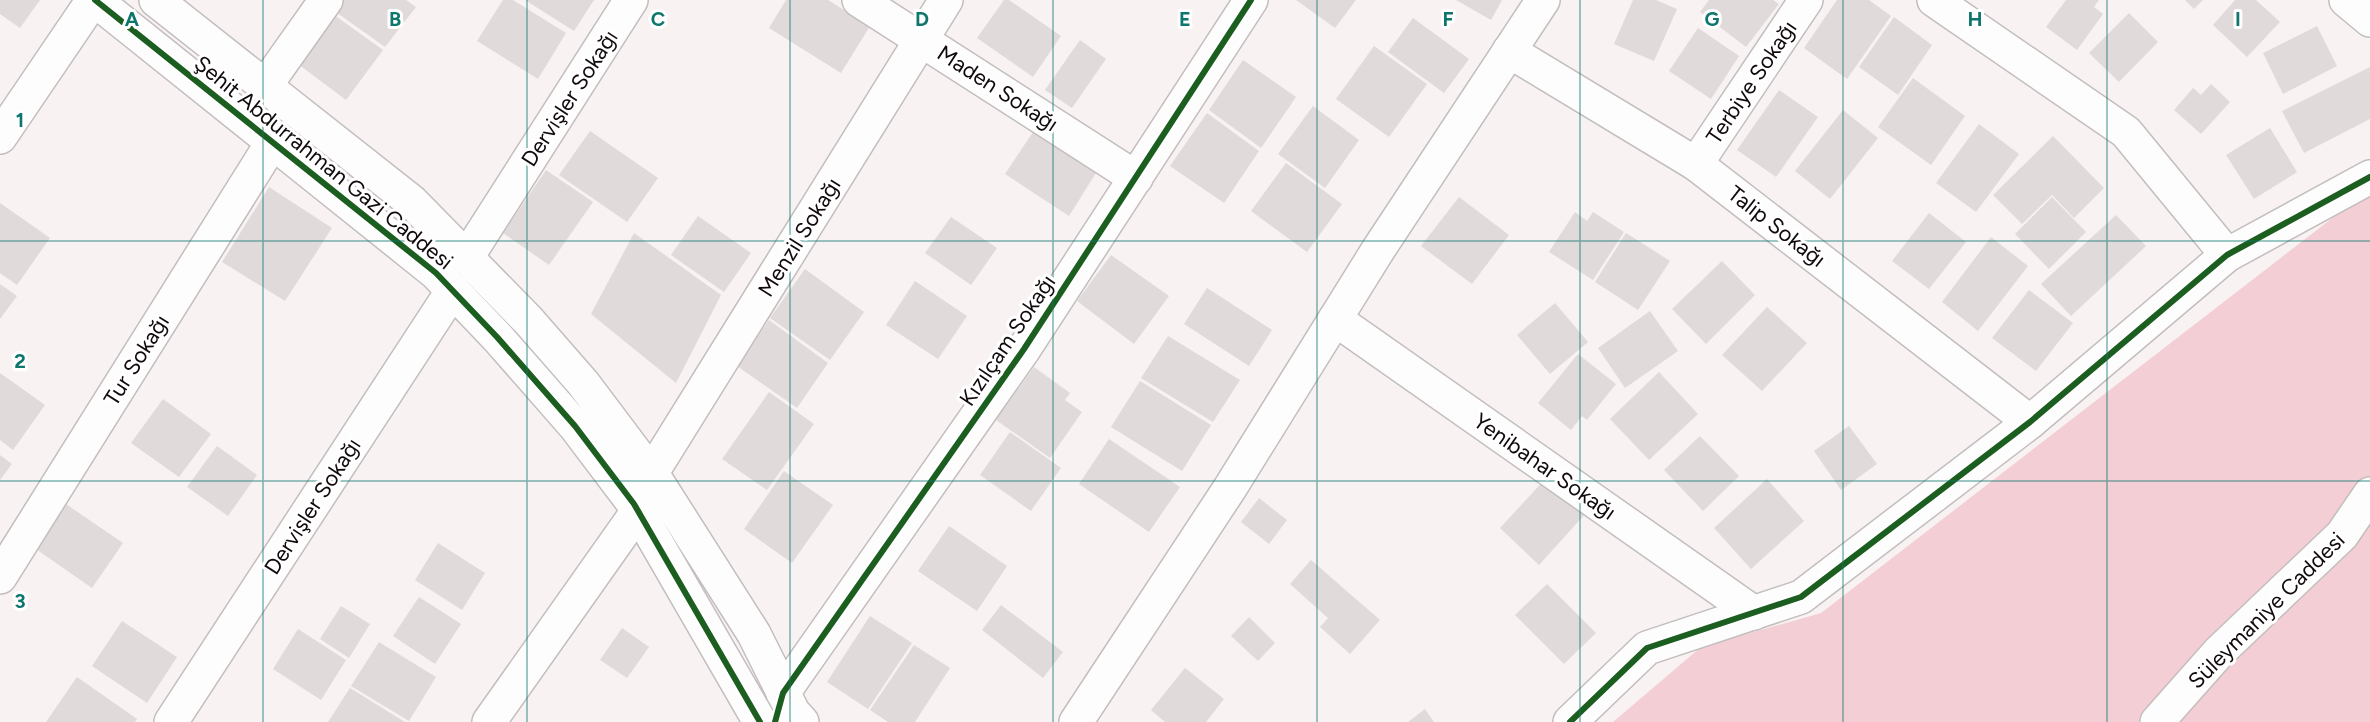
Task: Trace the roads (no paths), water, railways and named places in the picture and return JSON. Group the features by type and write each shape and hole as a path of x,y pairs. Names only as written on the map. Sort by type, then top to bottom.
{"street":[{"path":"0,137 94,0"},
{"name":"Şehit Abdurrahman Gazi Caddesi","path":"94,0 436,273 453,290 575,426 638,511 760,722"},
{"name":"Şehit Abdurrahman Gazi Caddesi","path":"156,0 412,202 467,257 583,383 651,474 753,634 779,708 802,722"},
{"path":"272,143 265,86 326,0"},
{"name":"Dervişler Sokağı","path":"171,722 453,290 467,257 631,0"},
{"name":"Maden Sokağı","path":"859,0 1136,177"},
{"name":"Menzil Sokağı","path":"489,722 638,511 651,474 946,0"},
{"name":"Kızılçam Sokağı","path":"779,708 1024,349 1251,0"},
{"path":"1077,722 1230,489 1335,319 1543,0"},
{"name":"Terbiye Sokağı","path":"1696,164 1806,0"},
{"path":"1934,0 2126,132 2227,255"},
{"path":"2346,0 2370,20"},
{"name":"Talip Sokağı","path":"1509,51 1696,164 2030,422"},
{"name":"Tur Sokağı","path":"0,578 272,143"},
{"path":"1570,722 1647,648 1801,597 2030,422 2227,255 2370,177"},
{"name":"Yenibahar Sokağı","path":"1335,319 1754,613"},
{"name":"Süleymaniye Caddesi","path":"2157,722 2219,652 2342,535 2370,494"}]}
